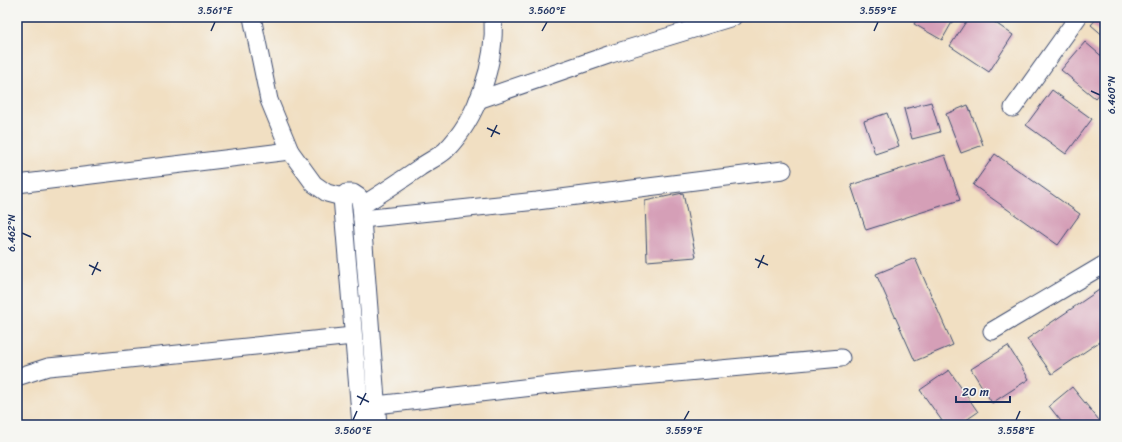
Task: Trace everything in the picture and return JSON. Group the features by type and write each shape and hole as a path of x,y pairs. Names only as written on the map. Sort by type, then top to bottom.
{"street":[{"path":"252,17 269,100 290,151 314,184 327,193 342,197"},
{"path":"361,212 374,199 444,151 463,129 478,100 490,66 494,33 493,17"},
{"path":"478,100 611,54 733,17"},
{"path":"1014,108 1078,17"},
{"path":"17,184 290,151"},
{"path":"361,212 538,201 783,170"},
{"path":"361,425 342,197 346,192 353,193 359,197 378,425"},
{"path":"992,331 1105,264"},
{"path":"17,377 48,367 353,336"},
{"path":"376,405 567,383 841,358"}],"building":[{"path":"918,17 955,17 942,40 914,24"},
{"path":"969,17 987,17 1013,35 989,72 950,46"},
{"path":"1098,17 1105,17 1105,37 1091,25"},
{"path":"1085,42 1105,59 1105,87 1095,98 1061,70"},
{"path":"1052,90 1092,119 1066,154 1026,125"},
{"path":"931,102 940,132 912,139 904,109"},
{"path":"968,105 983,145 961,153 946,114"},
{"path":"887,113 899,146 875,154 864,121"},
{"path":"995,154 1080,214 1058,245 973,185"},
{"path":"945,155 960,200 866,230 851,185"},
{"path":"683,193 696,257 647,261 645,201"},
{"path":"915,258 953,345 915,361 876,274"},
{"path":"1105,286 1105,338 1052,374 1027,339"},
{"path":"1008,346 1029,379 992,403 971,369"},
{"path":"949,370 978,412 959,425 945,425 920,390"},
{"path":"1072,387 1103,425 1064,425 1049,406"}]}
